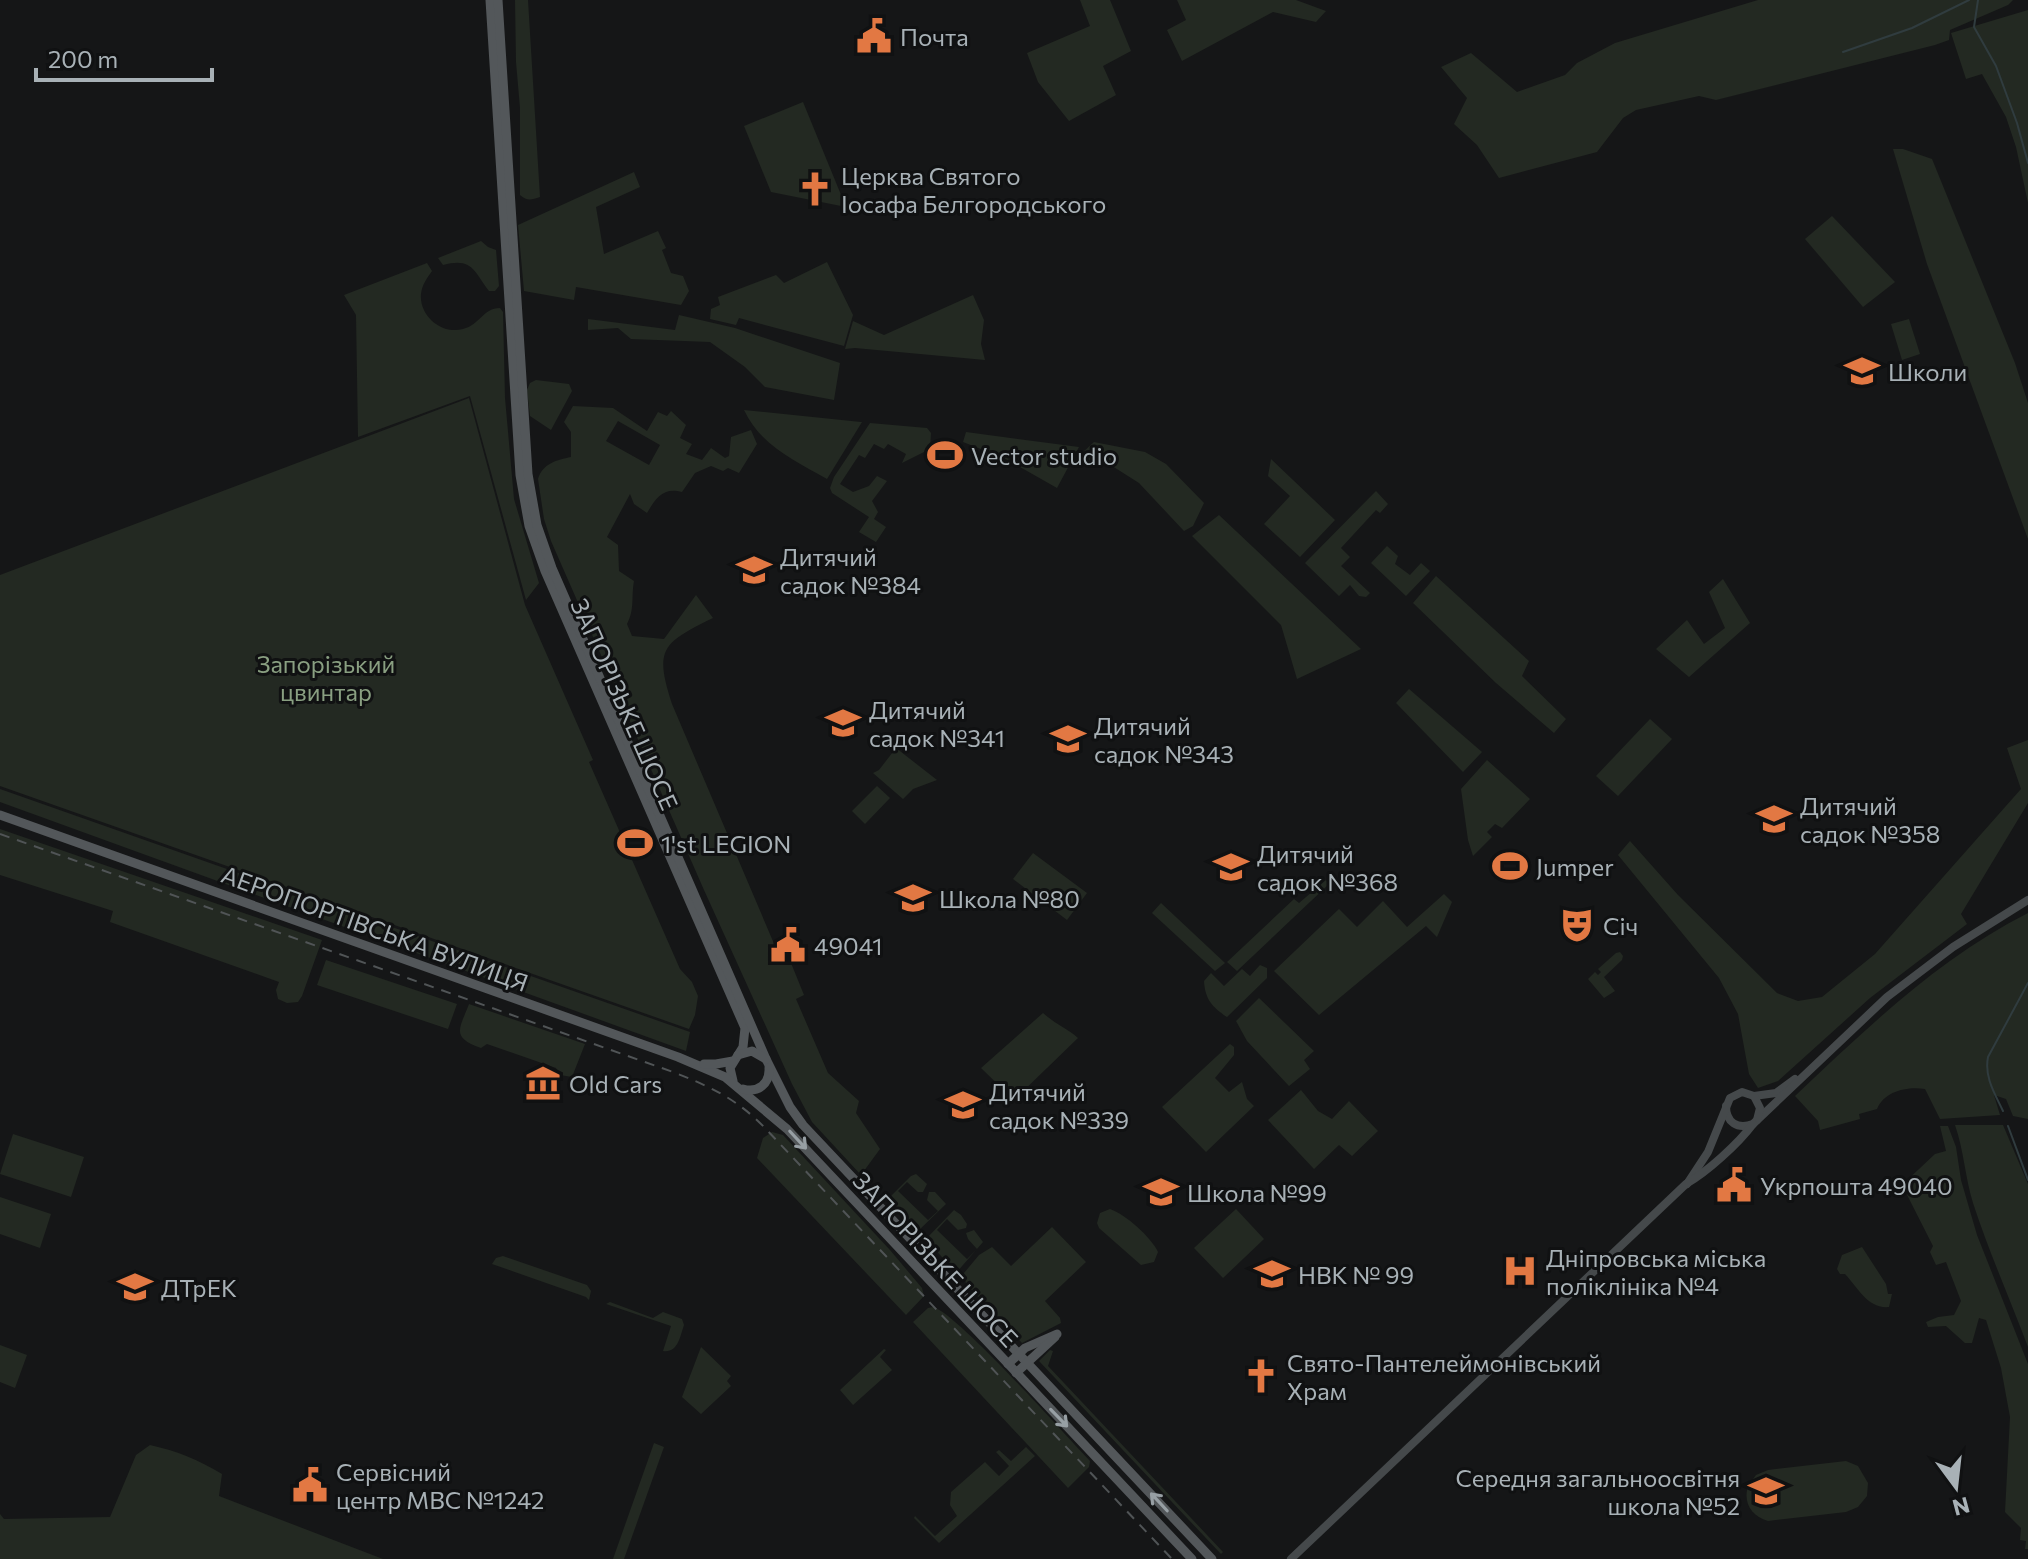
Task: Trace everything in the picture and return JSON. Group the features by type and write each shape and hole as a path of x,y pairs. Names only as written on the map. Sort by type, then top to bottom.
{"main road":[{"name":"ЗАПОРІЗЬКЕ ШОСЕ","path":"490,0 520,475 529,526 767,1062 803,1125 1212,1559"},
{"name":"ЗАПОРІЗЬКЕ ШОСЕ","path":"498,0 528,474 548,569"},
{"name":"АЕРОПОРТІВСЬКА ВУЛИЦЯ","path":"0,815 689,1061 716,1072 737,1086"},
{"name":"ЗАПОРІЗЬКЕ ШОСЕ","path":"678,865 745,1028 744,1043 730,1068 737,1086 787,1129 1192,1559"},
{"path":"1726,1106 1728,1119 1735,1125 1744,1127 1754,1122 1784,1097 1853,1026 1919,971 2028,901"},
{"path":"689,1061 711,1064 752,1051 767,1062 770,1073 762,1087 747,1091 737,1086"},
{"path":"1754,1096 1776,1093 1814,1064"},
{"path":"1291,1559 1686,1184 1708,1152 1730,1098 1747,1092 1754,1096 1760,1108 1746,1134 1696,1179 1686,1184"},
{"path":"1008,1364 1025,1348 1057,1334 1016,1373"}],"green space":[{"path":"515,0 528,0 540,197 532,199 520,195"},
{"path":"1080,0 1110,0 1131,51 1103,66 1116,95 1069,121 1038,82 1027,53 1090,26"},
{"path":"1177,0 1296,0 1326,11 1316,22 1273,12 1182,61 1167,30 1186,20"},
{"path":"1758,0 2013,0 1950,30 1949,40 1935,45 1716,100 1699,96 1636,110 1623,118 1597,152 1499,178 1477,145 1454,124 1467,98 1441,67 1471,53 1517,92 1565,75 1577,63 1615,43"},
{"path":"2028,10 2028,203 2006,117 1982,74 1966,79 1951,33"},
{"path":"803,102 846,207 771,192 744,126"},
{"path":"1893,149 1903,149 1932,159 2015,363 2028,403 2028,539 1927,264"},
{"path":"634,172 640,187 596,207 604,254 658,231 666,248 662,250 671,273 683,276 689,291 681,305 576,287 574,300 524,291 518,225"},
{"path":"1832,216 1895,282 1863,307 1805,239"},
{"path":"481,241 496,250 499,286 495,291 489,291 467,265 443,265 438,258"},
{"path":"827,262 853,315 844,346 739,318 736,325 710,319 711,309 720,305 718,297 776,275 784,283"},
{"path":"427,263 432,271 422,288 421,302 433,322 447,329 463,329 489,311 500,308 503,312 505,398 514,499 539,583 526,600 470,396 358,437 356,315 344,295"},
{"path":"973,295 984,320 981,344 985,360 845,349 853,321 884,335"},
{"path":"679,315 735,328 840,363 834,400 765,387 745,367 710,342 631,339 618,328 588,330 588,319 675,330"},
{"path":"1909,319 1920,354 1902,360 1891,324"},
{"path":"536,380 569,384 572,391 551,430 530,416 527,390 530,383"},
{"name":"Запорізький цвинтар","path":"469,398 525,605 593,760 589,762 680,969 692,982 698,996 689,1029 0,786 0,575"},
{"path":"573,406 613,408 647,431 658,412 667,416 671,411 686,425 680,438 692,444 686,454 702,460 711,448 725,458 729,456 731,437 751,430 757,444 739,473 711,466 695,473 682,492 665,492 647,513 634,504 630,494 607,537 618,545 619,571 634,581 627,624 632,636 664,639 696,595 713,618 683,634 667,650 664,671 667,686 778,953 791,963 804,995 796,999 828,1073 859,1101 856,1113 880,1149 861,1175 812,1122 792,1084 551,541 538,479 547,466 571,457 571,432 564,422","holes":["618,421 660,445 649,465 606,441"]},
{"path":"744,410 862,422 827,479 769,443"},
{"path":"870,423 927,428 931,433 930,449 902,463 906,454 888,444 884,449 874,444 865,458 859,455 840,484 853,492 869,486 877,476 887,481 872,501 878,512 874,519 886,527 876,542 859,532 869,517 832,493 830,488"},
{"path":"966,432 1079,447 1057,488 1004,458 963,442"},
{"path":"1094,442 1145,452 1166,464 1204,503 1193,526 1184,531 1139,483 1098,457 1092,463 1081,454"},
{"path":"1271,459 1335,520 1300,557 1264,524 1290,496 1268,476"},
{"path":"1376,491 1388,504 1380,513 1376,510 1341,548 1350,557 1341,566 1370,593 1366,597 1359,596 1350,585 1339,596 1305,563"},
{"path":"1219,515 1361,649 1297,679 1281,625 1192,536"},
{"path":"1387,546 1398,556 1395,564 1410,575 1421,563 1430,571 1406,596 1371,563"},
{"path":"1436,576 1529,661 1522,676 1566,719 1554,733 1496,683 1413,603"},
{"path":"1723,579 1750,623 1689,677 1656,649 1687,620 1704,644 1725,628 1709,592"},
{"path":"1409,689 1482,752 1463,772 1396,703"},
{"path":"1650,719 1672,739 1618,796 1596,776"},
{"path":"2028,740 2028,803 1961,914 1967,924 1870,998 1778,1081 1758,1088 1749,1074 1738,1014 1719,978 1618,855 1630,841 1678,895 1777,993 1798,1001 1822,997 1875,954 2021,789 2007,748"},
{"path":"896,748 937,780 913,789 903,799 873,773"},
{"path":"1487,760 1530,799 1502,828 1495,824 1487,832 1492,837 1473,856 1461,789"},
{"path":"877,786 890,798 865,824 852,811"},
{"path":"0,789 690,1032 686,1051 0,802"},
{"path":"0,829 322,940 302,996 298,1002 287,1003 278,999 276,990 279,982 110,922 113,911 0,875"},
{"path":"1033,853 1087,893 1067,920 1013,879"},
{"path":"1326,880 1329,884 1237,971 1227,962 1294,899 1299,903"},
{"path":"1444,894 1452,902 1437,937 1426,926 1319,1015 1274,971 1339,909 1357,927 1383,901 1407,927"},
{"path":"1161,903 1225,963 1215,971 1152,913"},
{"path":"2028,913 2028,1119 2013,1116 2006,1099 1994,1095 2000,1115 1940,1119 1925,1089 1911,1088 1891,1094 1877,1109 1859,1114 1860,1119 1820,1130 1818,1121 1795,1096 1877,1020 1934,973 1995,931"},
{"path":"1620,952 1622,960 1604,977 1615,991 1604,998 1588,979 1595,972 1598,975 1601,972 1598,969"},
{"path":"326,960 457,1004 448,1029 317,985"},
{"path":"1260,965 1267,968 1267,978 1227,1017 1213,1006 1204,981 1211,973 1224,986 1242,969 1250,976"},
{"path":"1259,998 1314,1051 1304,1060 1310,1069 1289,1086 1247,1041 1236,1021"},
{"path":"469,1004 585,1044 572,1077 560,1075 556,1068 487,1044 481,1048 465,1040 461,1036 460,1026"},
{"path":"1043,1013 1078,1038 1014,1100 981,1068"},
{"path":"1230,1044 1234,1047 1234,1055 1215,1078 1229,1092 1242,1082 1247,1099 1254,1106 1206,1152 1162,1107"},
{"path":"1301,1090 1318,1111 1332,1119 1349,1101 1378,1131 1352,1156 1339,1145 1314,1169 1268,1120"},
{"path":"1955,1125 2003,1125 2028,1184 2028,1347 1973,1203"},
{"path":"1940,1126 1948,1126 1956,1147 1961,1180 1977,1235 2028,1364 2028,1549 2025,1549 2026,1541 2020,1540 2021,1528 2005,1512 2010,1417 2001,1368 1986,1320 1979,1318 1972,1343 1965,1343 1946,1326 1928,1327 1926,1322 1954,1315 1961,1301 1946,1262 1936,1265 1930,1252 1933,1246 1902,1185 1935,1154 1946,1151"},
{"path":"772,1132 783,1135 922,1288 924,1296 906,1315 757,1158 763,1138"},
{"path":"13,1134 84,1157 71,1197 0,1174"},
{"path":"916,1174 927,1184 923,1192 918,1192 907,1182 898,1191 928,1220 938,1211 927,1200 929,1192 935,1192 946,1204 918,1231 887,1200 911,1176"},
{"path":"0,1197 51,1214 40,1248 0,1234"},
{"path":"1110,1209 1130,1221 1150,1240 1158,1252 1154,1262 1141,1265 1099,1228 1100,1213"},
{"path":"1236,1209 1264,1239 1223,1278 1194,1248"},
{"path":"954,1210 967,1224 966,1228 958,1230 947,1219 937,1230 967,1259 976,1250 956,1273 926,1239"},
{"path":"1052,1227 1086,1262 1045,1301 1061,1323 1022,1343 966,1284 964,1273 979,1255 992,1247 1011,1266"},
{"path":"974,1230 983,1242 977,1249 966,1233"},
{"path":"1862,1247 1886,1284 1888,1294 1892,1294 1889,1307 1869,1301 1837,1269 1842,1255"},
{"path":"503,1256 587,1285 591,1291 589,1300 492,1264 496,1258"},
{"path":"610,1302 653,1318 663,1312 682,1319 684,1325 678,1343 672,1349 663,1351 671,1326 606,1304"},
{"path":"933,1307 946,1314 987,1352 1090,1461 1089,1467 1068,1488 913,1322"},
{"path":"0,1345 27,1355 15,1388 0,1382"},
{"path":"701,1347 731,1376 727,1381 731,1386 701,1414 682,1397"},
{"path":"884,1349 880,1357 892,1370 853,1405 840,1390"},
{"path":"1050,1350 1053,1351 1048,1366 1223,1552 1221,1554 1039,1361"},
{"path":"654,1443 664,1447 624,1559 613,1559"},
{"path":"150,1445 188,1456 222,1474 219,1496 383,1559 0,1559 0,1514 4,1519 110,1517 136,1455"},
{"path":"1026,1447 1035,1456 939,1543 914,1518 935,1536 957,1516 950,1505 951,1492 985,1462 999,1476 1009,1466 996,1452 999,1450 1011,1461"},
{"path":"1846,1461 1858,1466 1868,1483 1867,1496 1858,1507 1846,1512 1768,1521 1750,1508 1748,1486 1756,1475 1768,1470"}],"waterway":[{"path":"1843,52 1912,28 1969,0"},
{"path":"1978,0 1974,27 1996,66 2028,163"},
{"path":"2003,1111 1989,1078 1988,1057 2028,983"},
{"path":"2008,1126 2028,1180"}],"railway":[{"path":"0,834 673,1072 733,1101 764,1127 1172,1559"}],"place":[{"name":"Почта","path":"874,36"},
{"name":"Церква Святого Іосафа Белгородського","path":"815,189"},
{"name":"Школи","path":"1862,371"},
{"name":"Vector studio","path":"945,455"},
{"name":"Дитячий садок №384","path":"754,570"},
{"name":"Дитячий садок №341","path":"843,723"},
{"name":"Дитячий садок №343","path":"1068,739"},
{"name":"Дитячий садок №358","path":"1774,819"},
{"name":"1'st LEGION","path":"635,843"},
{"name":"Jumper","path":"1510,866"},
{"name":"Дитячий садок №368","path":"1231,867"},
{"name":"Школа №80","path":"913,898"},
{"name":"Січ","path":"1577,925"},
{"name":"49041","path":"788,945"},
{"name":"Old Cars","path":"543,1083"},
{"name":"Дитячий садок №339","path":"963,1105"},
{"name":"Укрпошта 49040","path":"1734,1185"},
{"name":"Школа №99","path":"1161,1192"},
{"name":"Дніпровська міська поліклініка №4","path":"1520,1271"},
{"name":"НВК № 99","path":"1272,1274"},
{"name":"ДТрЕК","path":"135,1287"},
{"name":"Свято-Пантелеймонівський Храм","path":"1261,1376"},
{"name":"Сервісний центр МВС №1242","path":"310,1485"},
{"name":"Середня загальноосвітня школа №52","path":"1766,1491"}]}
